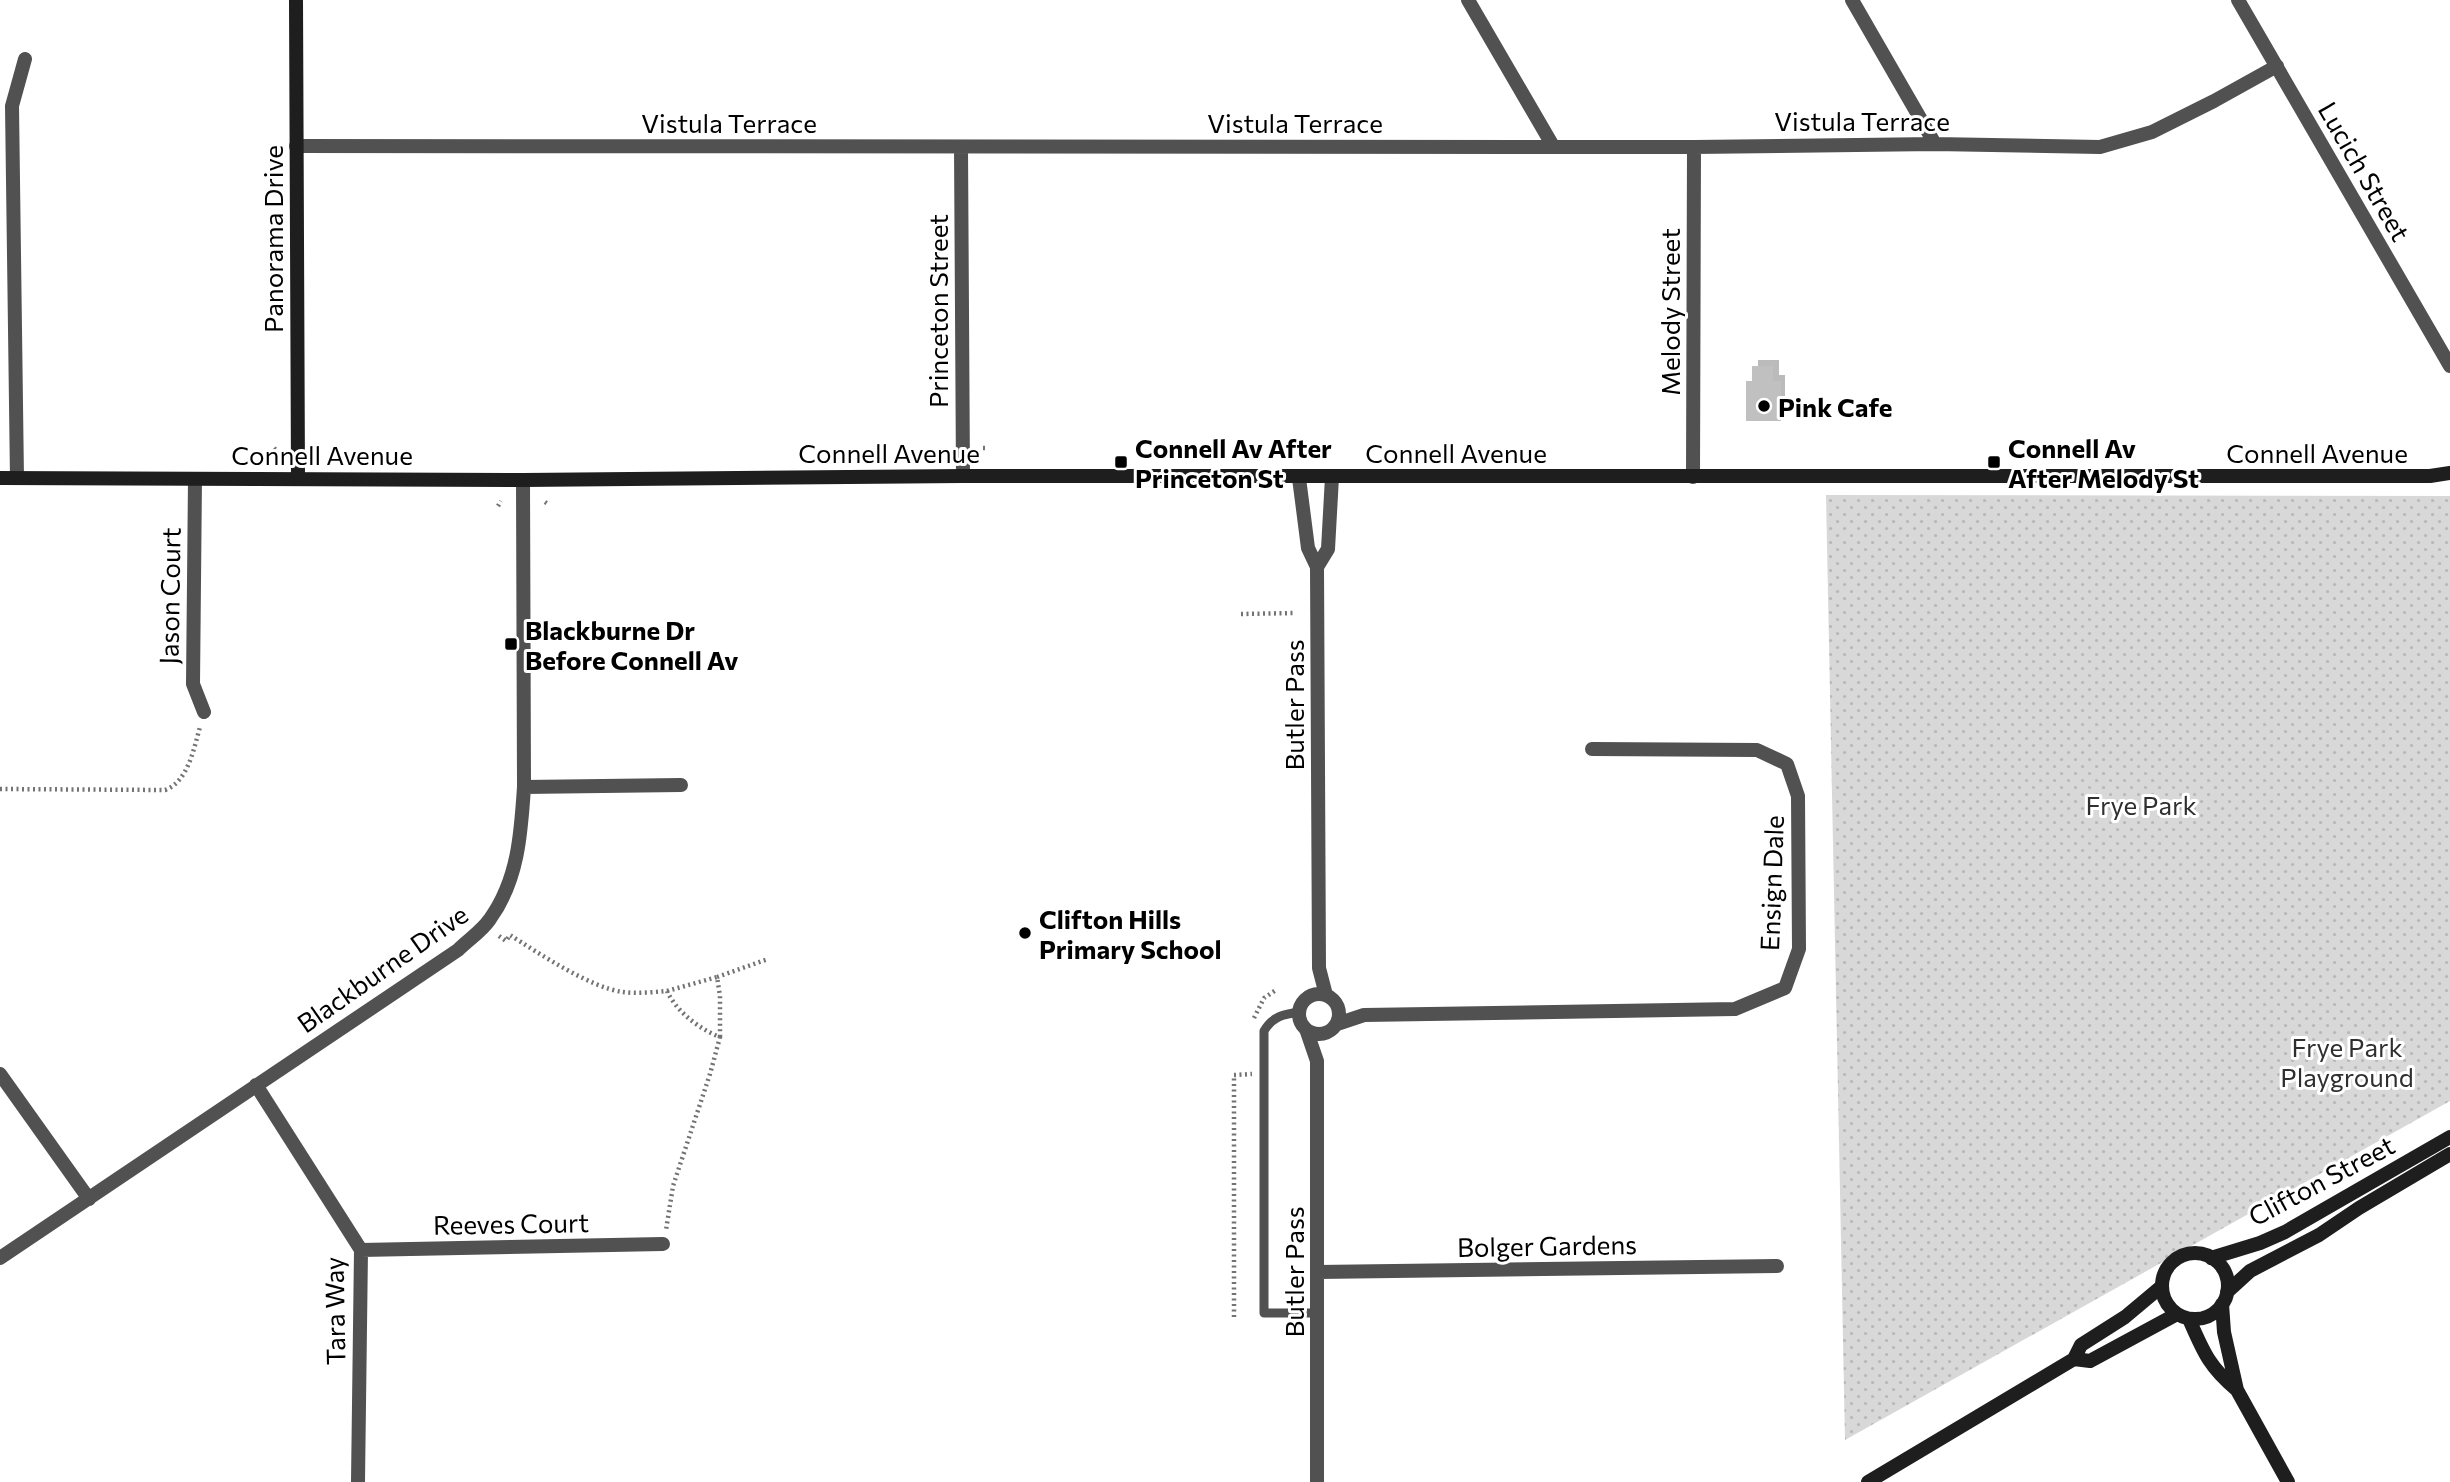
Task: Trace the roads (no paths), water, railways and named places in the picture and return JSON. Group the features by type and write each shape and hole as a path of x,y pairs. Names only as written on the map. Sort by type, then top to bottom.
{"street":[{"name":"Panorama Drive","path":"296,0 298,479"},
{"path":"1468,0 1553,146"},
{"path":"1853,0 1936,144"},
{"name":"Lucich Street","path":"2238,0 2450,366"},
{"path":"18,478 12,106 25,59"},
{"name":"Vistula Terrace","path":"296,146 2100,146 2152,132 2277,66"},
{"name":"Princeton Street","path":"961,146 963,476"},
{"name":"Melody Street","path":"1693,477 1694,146"},
{"name":"Connell Avenue","path":"0,478 523,480 963,476 1299,478 2450,474"},
{"name":"Butler Pass","path":"1317,567 1328,549 1332,477"},
{"name":"Butler Pass","path":"1299,478 1308,548 1317,567 1319,968 1330,998"},
{"name":"Jason Court","path":"195,479 193,684 204,712"},
{"name":"Blackburne Drive","path":"0,1258 458,950 489,921 510,884 521,836 524,787 523,480"},
{"name":"Ensign Dale","path":"1335,1026 1364,1015 1735,1009 1785,988 1799,949 1798,796 1787,764 1756,750 1592,750"},
{"path":"524,787 681,785"},
{"name":"Butler Pass","path":"1303,1005 1319,968"},
{"path":"1316,995 1330,998 1339,1010 1335,1026 1325,1034 1315,1034 1306,1029 1301,1023 1303,1005 1316,995"},
{"name":"Ensign Dale","path":"1330,998 1364,1015"},
{"name":"Butler Pass","path":"1317,1061 1335,1026"},
{"name":"Butler Pass","path":"1306,1029 1317,1061 1317,1482"},
{"path":"0,1074 89,1199"},
{"name":"Tara Way","path":"257,1085 361,1250 358,1482"},
{"name":"Clifton Street","path":"2211,1258 2285,1232 2450,1137"},
{"name":"Clifton Street","path":"2224,1298 2250,1271 2319,1236 2359,1208 2450,1154"},
{"name":"Reeves Court","path":"361,1250 663,1244"},
{"path":"2237,1390 2216,1373 2183,1316 2169,1307 2164,1297 2164,1276 2175,1260 2193,1254 2211,1258 2224,1273 2224,1332 2237,1390 2288,1482"},
{"name":"Bolger Gardens","path":"1318,1272 1777,1266"},
{"path":"1868,1482 2074,1359 2081,1345 2125,1317 2162,1286"},
{"path":"2074,1359 2090,1361 2183,1316 2208,1316 2224,1298"}],"lane":[{"path":"1303,1005 1269,1022 1265,1031 1265,1313 1317,1313"}],"place":[{"name":"Pink Cafe","path":"1764,406"},
{"name":"Connell Av After Princeton St","path":"1121,462"},
{"name":"Connell Av After Melody St","path":"1994,462"},
{"name":"Blackburne Dr Before Connell Av","path":"511,644"},
{"name":"Clifton Hills Primary School","path":"1025,933"}],"park label":[{"name":"Frye Park","path":"2141,804"},
{"name":"Frye Park Playground","path":"2347,1061"}]}
